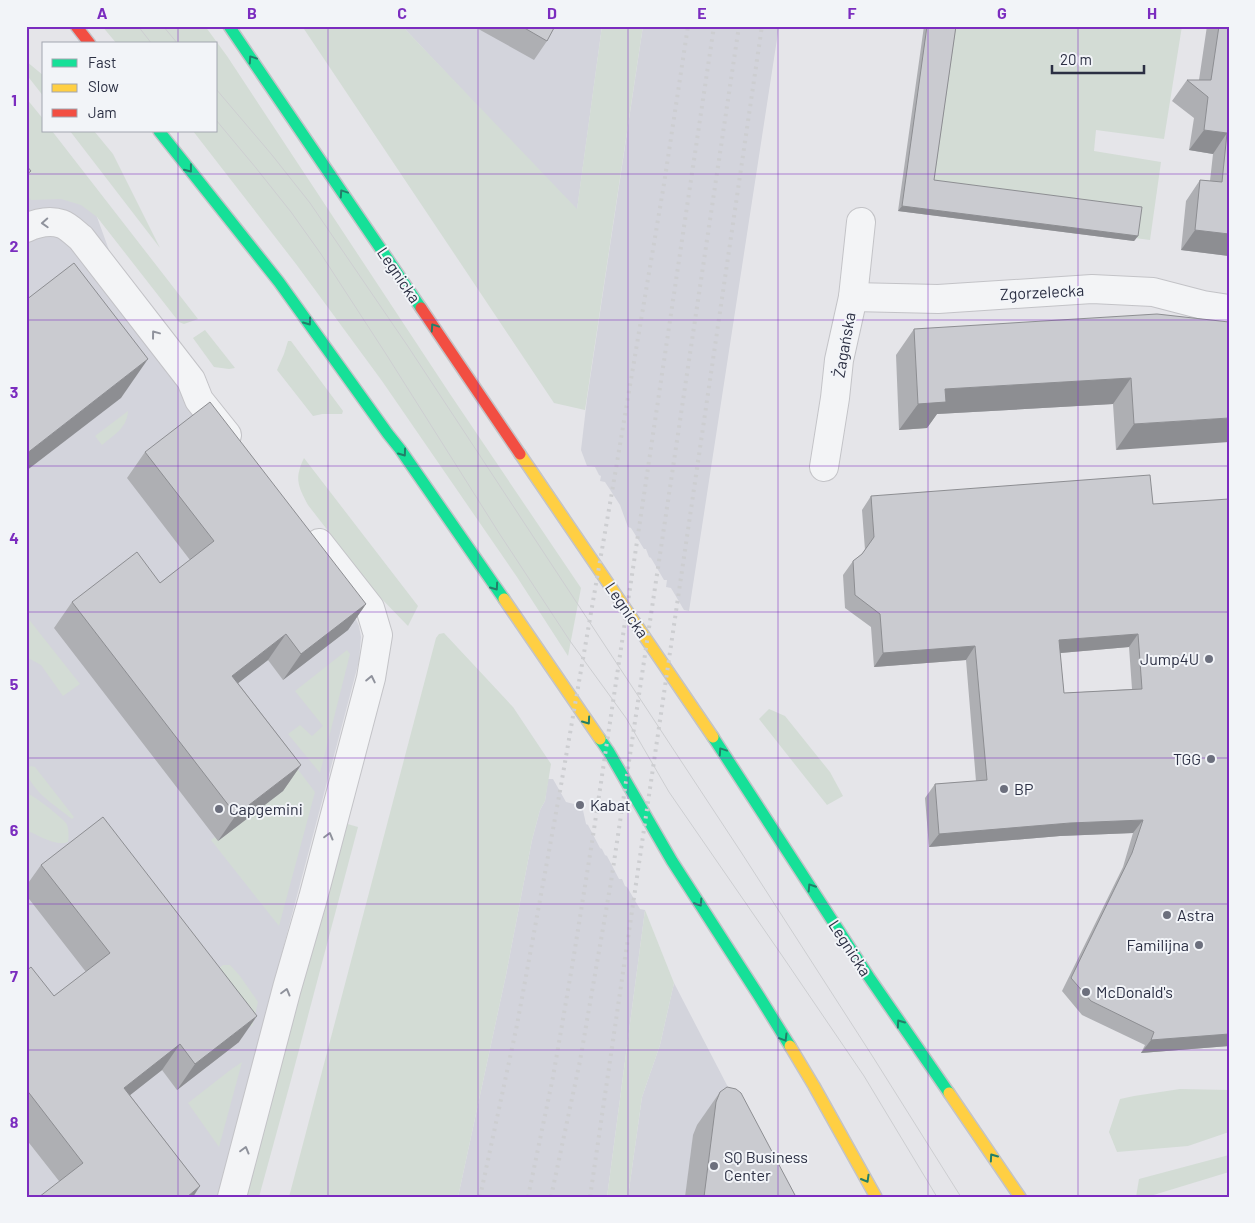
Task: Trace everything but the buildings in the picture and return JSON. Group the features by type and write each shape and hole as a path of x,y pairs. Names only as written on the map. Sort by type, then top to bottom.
{"main road":[{"path":"76,26 88,42"},
{"name":"Legnicka","path":"230,26 728,759 869,977 1020,1197"},
{"path":"160,132 279,282 400,449 609,752 672,862 759,996 814,1086 876,1197"}],"street":[{"path":"26,228 50,222 63,224 81,238 191,380 198,400 243,456"},
{"name":"Żagańska","path":"824,467 839,360 853,296 861,222"},
{"name":"Zgorzelecka","path":"853,296 938,299 1092,289 1153,292 1203,305 1229,309"},
{"path":"232,1197 372,678 378,635 370,608 304,524"}],"shaded area":[{"path":"102,26 205,26 217,42 115,42"},
{"path":"302,26 402,26 577,209 602,26 643,26 585,410 554,403"},
{"path":"402,26 602,26 577,210 501,131"},
{"path":"643,26 779,26 689,611 684,610 671,588 666,587 667,580 664,580 646,549 644,549 631,528 628,527 620,505 605,482 600,481 601,476 595,467 587,466 581,450"},
{"path":"953,26 1182,26 1164,139 1096,130 1094,151 1161,162 1150,240 1135,238 931,186"},
{"path":"218,44 581,588 568,656 517,577 382,381 296,264 194,132 218,132"},
{"path":"26,61 42,74 42,94 26,74"},
{"path":"26,98 42,118 42,132 53,132 198,319 184,324 179,322 97,217 81,205 61,199 31,200 26,194"},
{"path":"26,112 42,132 81,173 113,261 350,606 359,626 361,637 359,661 270,998 294,1030 246,1197 26,1197"},
{"path":"71,132 95,132 113,154 160,248"},
{"path":"205,330 235,368 214,367 193,338"},
{"path":"288,341 291,341 343,411 342,414 313,416 277,370"},
{"path":"128,411 122,427 102,445 95,436"},
{"path":"304,458 418,606 408,626 377,594 308,505 298,482"},
{"path":"27,617 80,684 63,696 41,665 26,658"},
{"path":"444,633 513,707 551,764 545,801 540,810 532,840 506,975 458,1197 289,1197 436,638 439,634"},
{"path":"347,650 350,654 320,773 288,734 300,725 312,736 323,726 295,691"},
{"path":"769,709 785,716 830,772 843,796 827,805 759,719"},
{"path":"277,742 315,792 279,926 211,840 215,837 218,840"},
{"path":"31,766 35,767 74,817 72,819 45,798 34,786 26,771"},
{"path":"548,779 553,779 566,802 582,806 586,824 600,848 640,909 645,910 607,1197 458,1197 506,975 532,840 540,810 545,801"},
{"path":"28,794 48,807 66,823 68,827 68,842 53,842 26,830 26,795"},
{"path":"344,823 358,827 259,1197 246,1197"},
{"path":"645,910 674,983 660,1045 642,1097 628,1197 607,1197"},
{"path":"223,965 230,965 258,1002 252,1027 211,974"},
{"path":"674,983 785,1197 628,1197 642,1097 660,1045"},
{"path":"242,1062 219,1147 188,1103"},
{"path":"1180,1089 1229,1090 1229,1132 1188,1146 1117,1152 1109,1132 1120,1099"},
{"path":"1229,1155 1229,1172 1147,1197 1136,1197 1139,1179"}],"tram line":[{"path":"138,26 150,42"},
{"path":"163,26 176,42"},
{"path":"218,91 310,203 407,345 741,852 961,1197"},
{"path":"218,122 291,212 321,254 499,533 570,641 626,718 669,792 864,1076 937,1197"}],"railway":[{"path":"480,1197 517,1025 560,791 664,184 688,26"},
{"path":"528,1197 553,1077 593,836 714,26"},
{"path":"551,1197 580,1061 611,882 739,26"},
{"path":"590,1197 762,26"}],"traffic: fast":[{"path":"229,26 421,308"},
{"path":"160,132 279,282 400,449 504,599"},
{"path":"713,737 869,977 949,1093"},
{"path":"600,739 672,861 790,1046"}],"traffic: slow":[{"path":"520,454 713,737"},
{"path":"504,599 600,739"},
{"path":"790,1046 876,1197"},
{"path":"949,1093 1020,1197"}],"traffic: jam":[{"path":"76,26 88,42"},
{"path":"421,308 520,454"}],"place":[{"name":"Jump4U","path":"1209,659"},
{"name":"TGG","path":"1211,759"},
{"name":"BP","path":"1004,789"},
{"name":"Kabat","path":"580,805"},
{"name":"Capgemini","path":"219,809"},
{"name":"Astra","path":"1167,915"},
{"name":"Familijna","path":"1199,945"},
{"name":"McDonald's","path":"1086,992"},
{"name":"SQ Business Center","path":"714,1166"}]}
